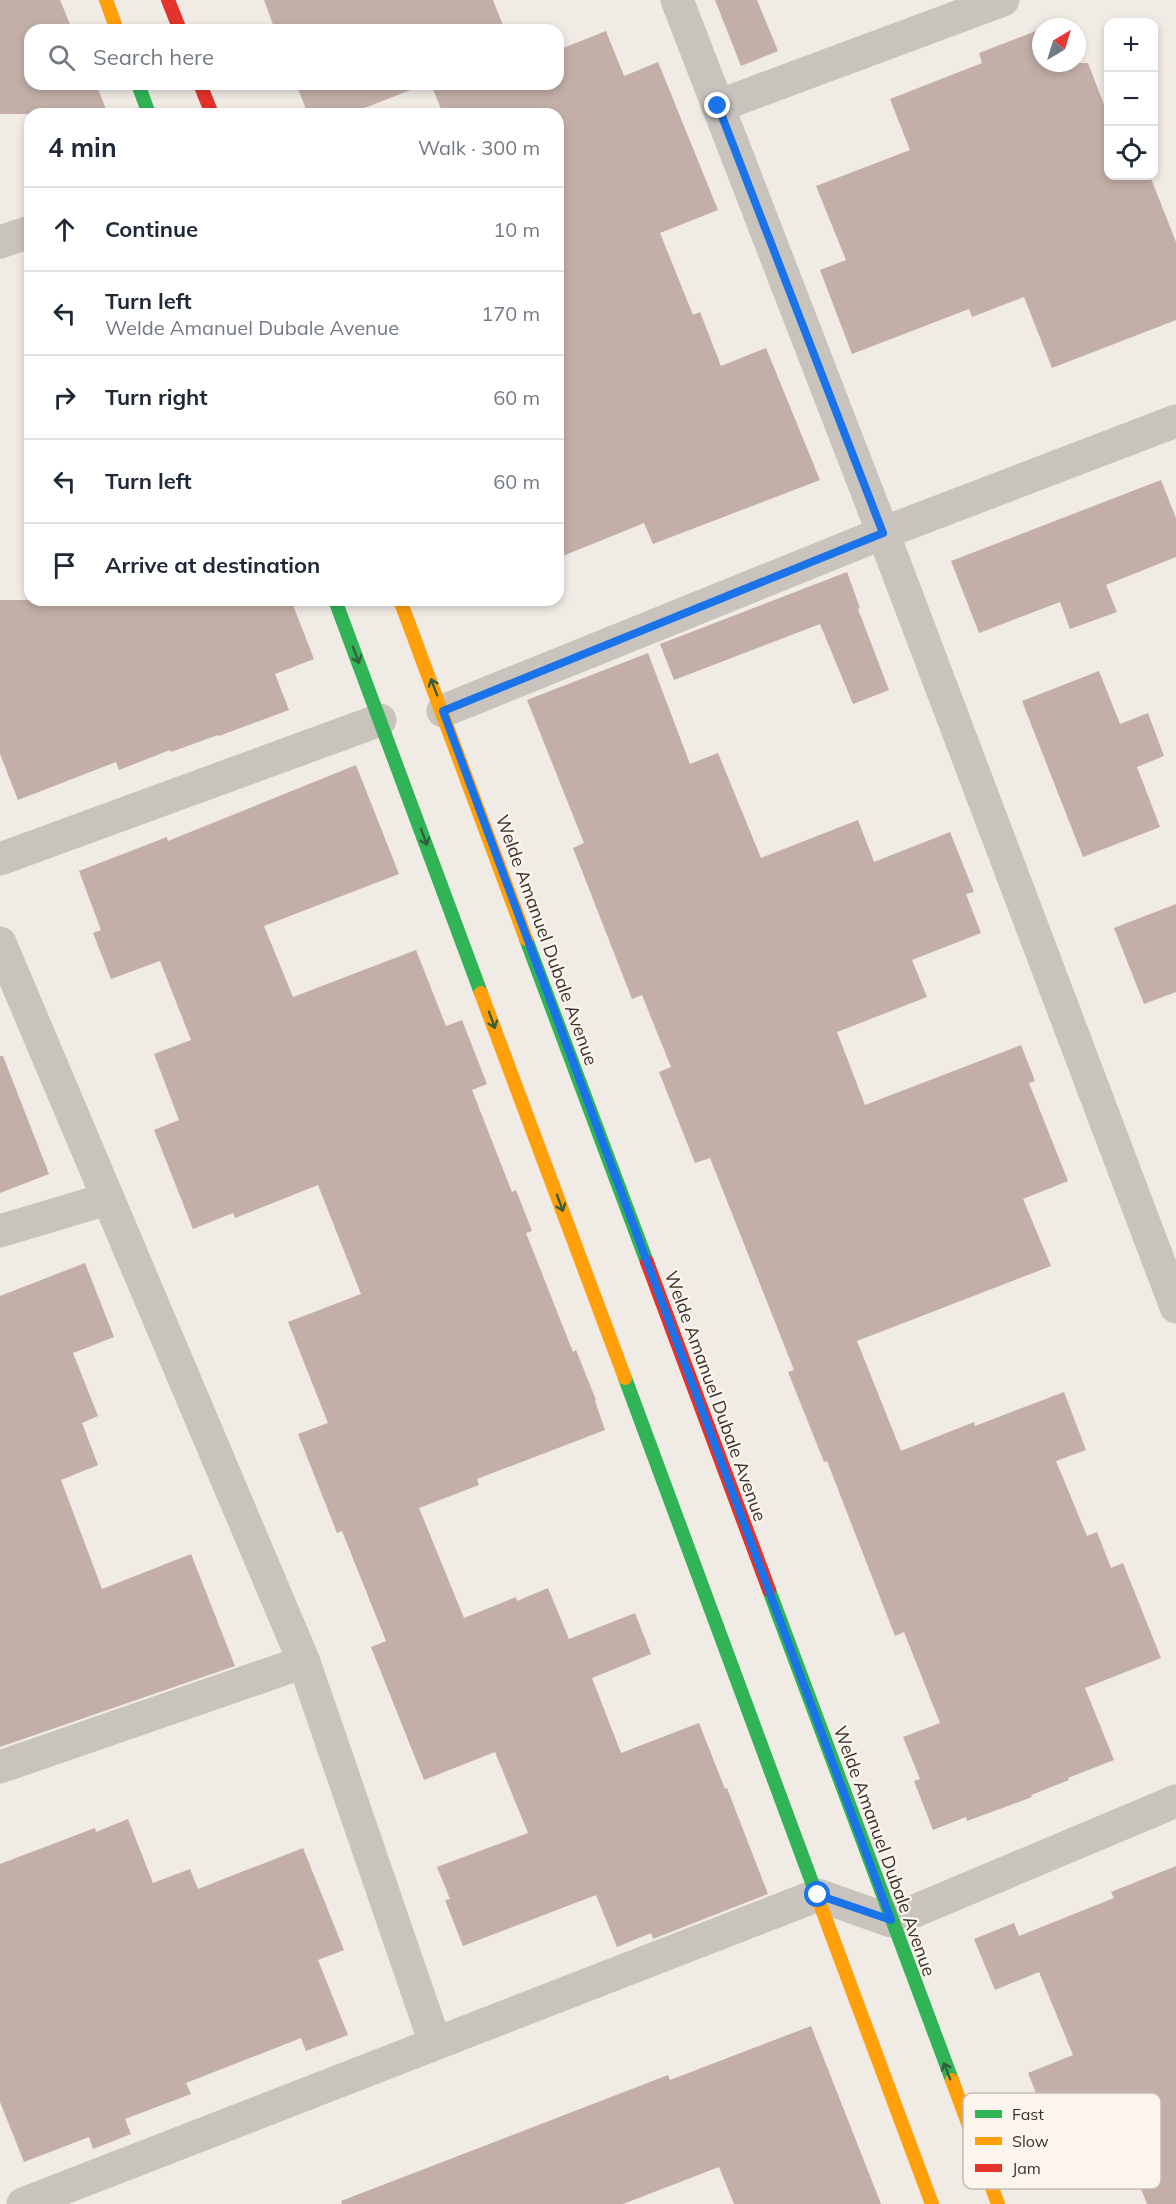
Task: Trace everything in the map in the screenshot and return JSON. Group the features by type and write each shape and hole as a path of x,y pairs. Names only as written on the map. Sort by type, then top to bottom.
{"main road":[{"path":"106,0 115,24"},
{"path":"168,0 178,24"},
{"path":"140,90 147,108"},
{"path":"203,90 210,108"},
{"path":"337,606 932,2204"},
{"name":"Welde Amanuel Dubale Avenue","path":"402,606 963,2111"},
{"name":"Welde Amanuel Dubale Avenue","path":"992,2189 998,2204"}],"street":[{"path":"678,0 1176,1307"},
{"path":"718,106 1003,0"},
{"path":"0,242 24,234"},
{"path":"443,711 883,533 1176,421"},
{"path":"0,859 380,720"},
{"path":"0,943 304,1662 435,2043"},
{"path":"0,1231 107,1198"},
{"path":"0,1767 304,1662"},
{"path":"23,2204 818,1895 891,1920 1176,1801"}],"building":[{"path":"0,0 60,0 70,24 24,24 24,90 98,90 106,108 24,108 24,114 0,114"},
{"path":"264,0 493,0 503,24 273,24"},
{"path":"715,0 757,0 778,51 741,66"},
{"path":"606,31 624,76 658,62 718,210 660,233 693,315 700,312 721,366 766,348 820,480 653,544 644,523 564,556 564,108 441,108 433,90 564,90 564,48"},
{"path":"1032,33 1032,72 1086,72 1086,63 1088,63 1104,105 1104,180 1152,180 1176,242 1176,320 1052,368 1024,297 972,317 969,309 852,354 820,270 846,260 816,186 910,150 890,99 982,63 979,53"},
{"path":"298,90 411,90 364,108 306,108"},
{"path":"1161,480 1176,518 1176,557 1106,585 1117,612 1070,629 1060,602 979,633 951,561"},
{"path":"847,572 860,608 858,609 889,690 853,704 820,624 674,680 660,644"},
{"path":"0,600 24,600 24,606 293,606 314,659 275,674 289,710 219,736 171,752 170,750 119,770 116,762 18,800 0,754"},
{"path":"648,653 690,764 718,753 761,858 858,820 874,862 950,832 974,892 966,894 981,933 912,960 927,997 837,1032 865,1105 1021,1045 1035,1081 1029,1083 1068,1181 1023,1199 1051,1266 857,1341 901,1451 974,1422 975,1426 1064,1392 1086,1450 1056,1461 1087,1536 1097,1532 1111,1568 1123,1563 1161,1658 1085,1688 1114,1760 1068,1778 1069,1780 1031,1795 1032,1797 967,1821 966,1817 933,1830 914,1781 920,1779 903,1737 940,1723 904,1632 895,1636 827,1461 824,1462 788,1372 794,1370 710,1158 695,1163 659,1072 671,1067 642,995 632,999 573,848 584,843 527,700"},
{"path":"1099,671 1120,724 1148,713 1164,756 1137,767 1160,827 1083,857 1022,701"},
{"path":"356,765 399,874 264,926 293,997 416,950 446,1026 462,1020 487,1084 472,1090 512,1192 516,1190 532,1231 526,1233 573,1352 576,1350 605,1430 477,1479 479,1485 419,1508 464,1618 516,1597 517,1601 548,1588 569,1639 635,1613 651,1654 592,1678 621,1753 699,1723 768,1894 653,1939 651,1933 617,1947 596,1895 463,1946 445,1900 450,1899 437,1867 528,1833 495,1752 424,1780 371,1647 386,1641 342,1531 337,1533 298,1434 328,1423 288,1322 361,1294 318,1185 235,1218 233,1213 193,1229 154,1130 179,1120 154,1054 191,1040 160,961 111,979 93,933 101,930 79,871 167,837 168,841"},
{"path":"1176,904 1176,992 1144,1004 1114,928"},
{"path":"0,1056 3,1056 49,1174 0,1193"},
{"path":"85,1263 114,1337 73,1353 98,1416 82,1423 98,1465 61,1480 102,1589 191,1554 235,1666 0,1747 0,1296"},
{"path":"128,1819 153,1883 190,1869 198,1889 303,1848 344,1950 318,1960 348,2035 306,2051 301,2038 186,2083 191,2094 125,2119 131,2134 93,2149 89,2137 24,2162 0,2102 0,1864 95,1828 96,1832"},
{"path":"1176,1866 1176,2204 1147,2204 1141,2189 1161,2189 1161,2093 1036,2093 1028,2073 1073,2055 1039,1972 995,1990 974,1939 1014,1923 1019,1936 1114,1898 1111,1892"},
{"path":"811,2026 881,2204 734,2204 719,2167 623,2204 342,2204 341,2201 668,2075 670,2080"}],"traffic: fast":[{"path":"140,90 147,108"},
{"path":"337,606 481,993"},
{"path":"526,939 647,1262"},
{"path":"625,1378 820,1904"},
{"path":"769,1590 952,2080"}],"traffic: slow":[{"path":"106,0 115,24"},
{"path":"402,606 526,939"},
{"path":"481,993 625,1378"},
{"path":"820,1904 932,2204"},
{"path":"952,2080 963,2110"},
{"path":"992,2189 998,2204"}],"traffic: jam":[{"path":"168,0 178,24"},
{"path":"202,90 210,108"},
{"path":"647,1262 769,1590"}],"route":[{"path":"718,106 883,533 443,711 891,1920 818,1895"}]}
